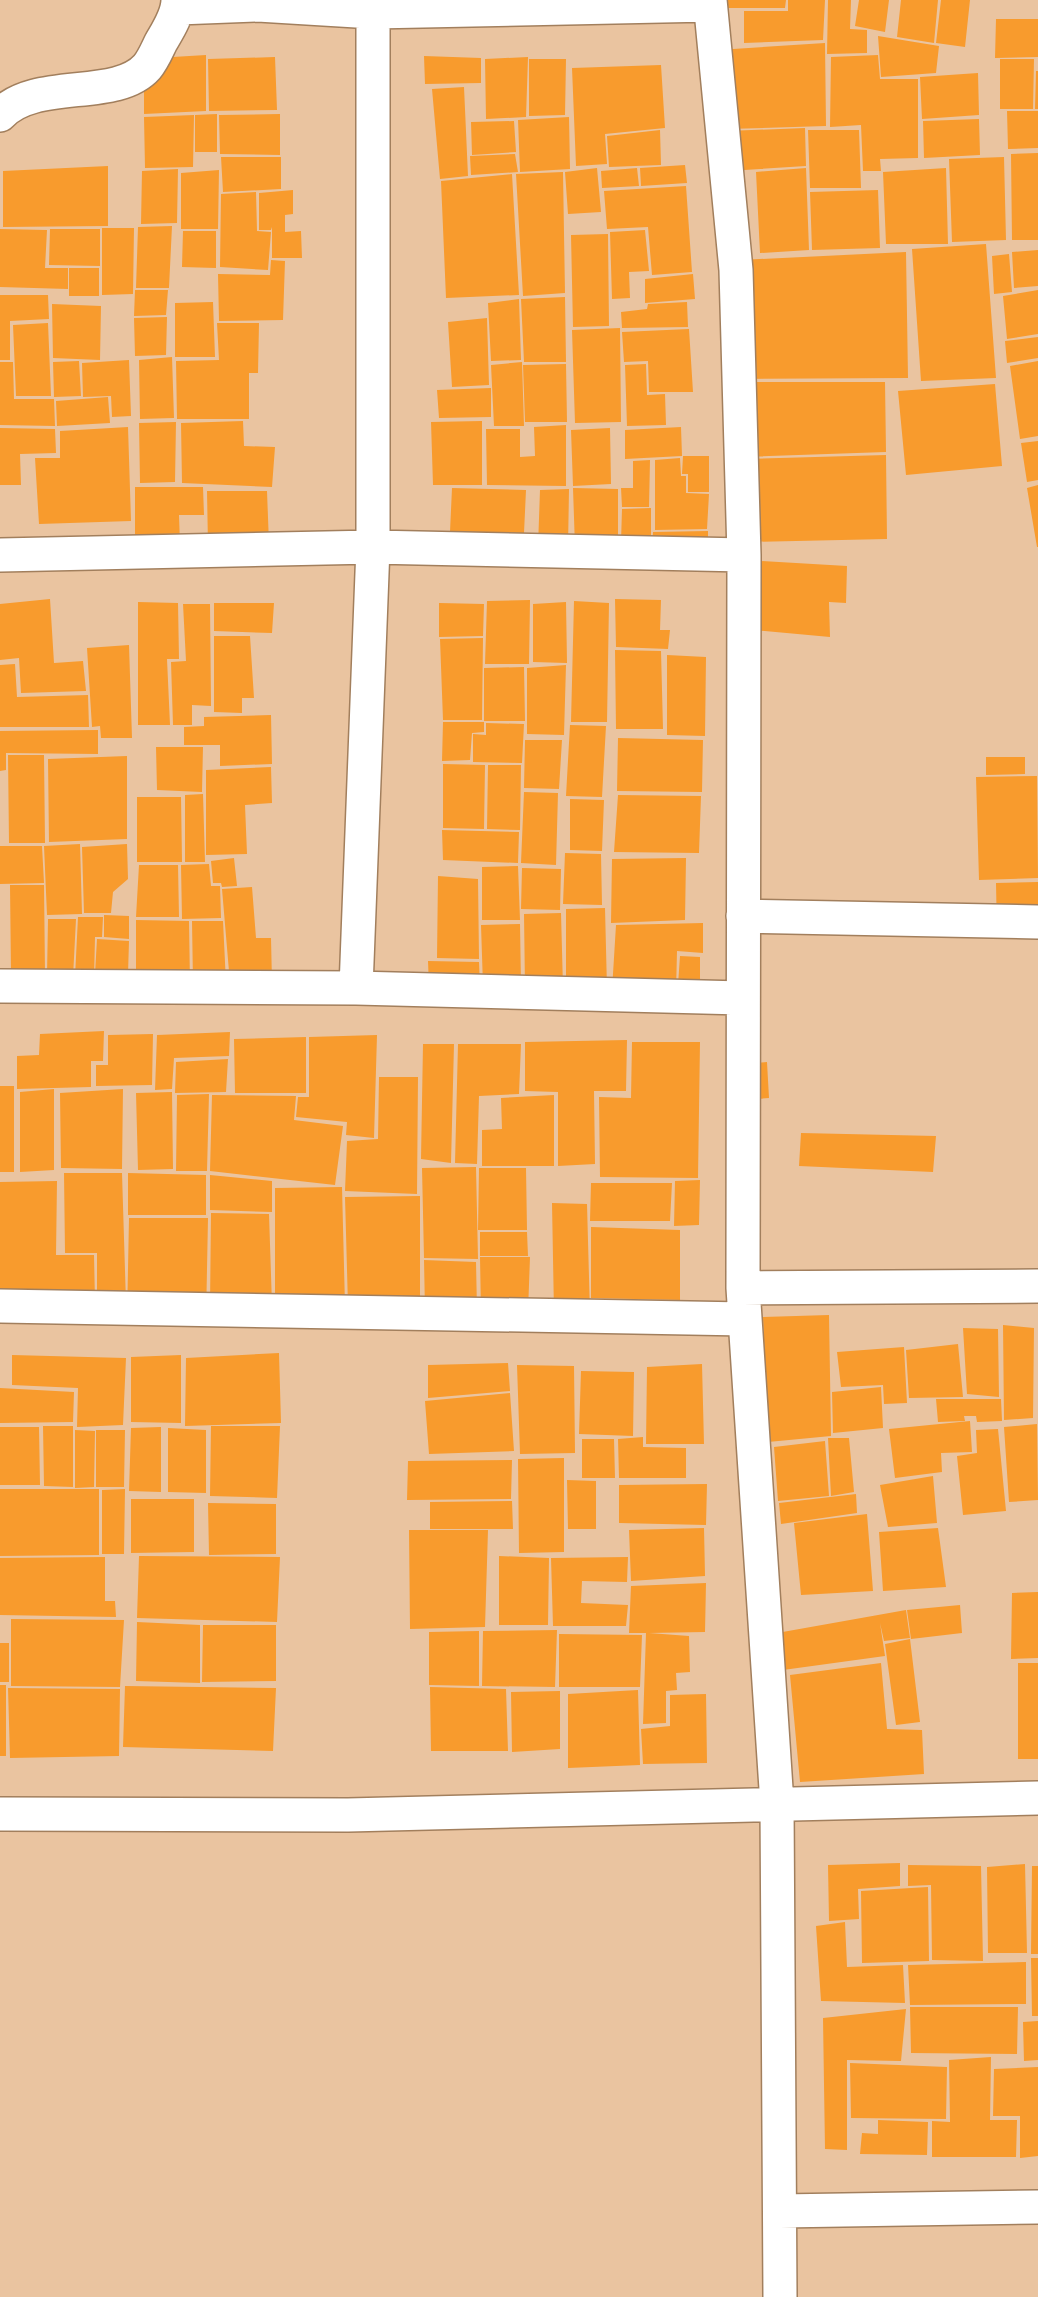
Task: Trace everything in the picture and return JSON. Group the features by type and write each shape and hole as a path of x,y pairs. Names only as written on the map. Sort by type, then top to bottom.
{"street":[{"path":"0,115 8,106 24,98 109,84 135,77 147,66 178,4 258,5 373,12 710,2 736,270 744,555 742,998 744,1303 777,1804 780,2297"},
{"path":"356,988 374,547 373,12"},
{"path":"0,555 374,547 744,555"},
{"path":"743,916 1038,922"},
{"path":"0,986 356,988 742,998"},
{"path":"0,1306 744,1303 1038,1286"},
{"path":"0,1814 348,1815 1038,1798"},
{"path":"780,2211 1038,2207"}],"building":[{"path":"714,0 786,0 785,8 715,8"},
{"path":"788,0 825,0 823,40 744,43 744,11 788,11"},
{"path":"828,0 851,0 850,29 867,30 867,53 827,54"},
{"path":"859,0 889,0 885,32 855,26"},
{"path":"901,0 938,0 934,43 897,37"},
{"path":"941,0 970,0 965,47 936,43"},
{"path":"996,19 1038,19 1038,57 995,58"},
{"path":"878,36 939,46 936,73 881,77"},
{"path":"825,43 826,126 727,129 718,50"},
{"path":"206,55 206,111 144,114 144,74 156,58"},
{"path":"878,55 880,79 918,79 918,158 880,159 881,171 863,171 861,125 830,127 831,57"},
{"path":"424,56 481,58 481,83 425,84"},
{"path":"275,57 277,110 209,111 208,59"},
{"path":"528,57 526,117 486,119 485,59"},
{"path":"529,59 566,59 565,115 529,116"},
{"path":"1000,59 1034,59 1033,109 1000,109"},
{"path":"661,65 665,128 605,134 607,164 576,166 572,68"},
{"path":"1036,71 1038,71 1038,109 1035,109"},
{"path":"978,73 979,115 922,119 920,77"},
{"path":"464,87 468,176 440,179 432,89"},
{"path":"1007,111 1038,111 1038,148 1008,149"},
{"path":"217,114 217,152 195,152 195,115"},
{"path":"280,114 280,155 220,154 219,115"},
{"path":"194,115 193,167 145,168 144,117"},
{"path":"569,117 570,169 520,172 518,120"},
{"path":"979,119 980,155 924,158 923,121"},
{"path":"514,121 516,152 472,155 471,122"},
{"path":"805,128 806,166 729,171 727,131"},
{"path":"660,130 661,165 609,167 607,136"},
{"path":"808,130 859,130 861,188 810,188"},
{"path":"1038,153 1038,240 1012,240 1011,154"},
{"path":"515,154 518,172 471,175 470,156"},
{"path":"221,157 281,157 281,189 223,192"},
{"path":"1004,157 1006,240 952,242 949,159"},
{"path":"685,165 687,183 641,186 640,168"},
{"path":"108,166 108,226 3,227 3,171"},
{"path":"597,168 601,212 568,214 565,172"},
{"path":"637,168 639,186 602,188 601,171"},
{"path":"806,168 809,250 760,253 756,172"},
{"path":"946,168 948,244 886,244 883,172"},
{"path":"178,169 177,223 141,224 142,171"},
{"path":"219,170 218,229 181,229 181,173"},
{"path":"563,172 565,293 523,296 516,174"},
{"path":"512,174 519,295 446,298 441,181"},
{"path":"686,186 692,272 652,275 648,227 607,229 604,191"},
{"path":"293,190 293,214 285,215 285,232 301,231 302,258 272,258 272,227 271,230 259,230 259,193"},
{"path":"878,190 880,248 812,250 810,192"},
{"path":"256,192 257,231 271,232 268,270 220,267 221,194"},
{"path":"172,226 169,288 136,288 138,227"},
{"path":"102,228 134,228 133,294 102,295"},
{"path":"0,229 47,230 45,268 68,268 68,289 0,287"},
{"path":"50,229 100,229 100,266 49,265"},
{"path":"645,230 649,271 629,272 630,298 612,299 610,232"},
{"path":"183,231 216,231 216,268 182,267"},
{"path":"608,234 609,326 573,327 571,235"},
{"path":"986,244 996,378 921,381 912,249"},
{"path":"1038,250 1038,286 1014,288 1012,252"},
{"path":"906,252 908,378 741,379 740,260"},
{"path":"1009,254 1012,292 994,294 992,256"},
{"path":"271,260 285,261 283,320 219,321 218,274 270,275"},
{"path":"69,268 99,268 99,296 69,296"},
{"path":"693,274 695,299 645,303 645,279"},
{"path":"135,290 168,290 166,315 134,316"},
{"path":"1038,290 1038,334 1007,339 1003,296"},
{"path":"0,295 48,295 49,319 10,321 10,360 0,360"},
{"path":"565,297 566,362 524,362 521,299"},
{"path":"519,299 521,360 491,361 488,303"},
{"path":"213,302 215,357 175,357 175,303"},
{"path":"687,302 688,327 622,328 621,312 647,309 648,304"},
{"path":"52,304 101,306 100,360 53,358"},
{"path":"167,317 166,355 135,356 134,318"},
{"path":"487,318 489,385 452,387 448,322"},
{"path":"48,323 51,396 16,396 13,325"},
{"path":"217,323 259,323 258,373 249,373 249,419 177,419 176,361 219,360"},
{"path":"620,328 621,422 575,423 572,330"},
{"path":"689,329 693,392 649,392 648,361 624,362 622,332"},
{"path":"1038,337 1038,358 1007,363 1005,341"},
{"path":"172,357 174,418 140,419 139,360"},
{"path":"129,360 131,416 112,417 111,396 83,397 82,363"},
{"path":"79,361 81,396 54,397 53,362"},
{"path":"1038,361 1038,436 1020,439 1010,366"},
{"path":"0,362 13,362 14,399 54,399 55,426 0,425"},
{"path":"522,362 524,426 494,426 491,365"},
{"path":"566,364 567,422 525,422 523,365"},
{"path":"646,364 647,395 665,394 666,425 627,426 625,365"},
{"path":"742,382 885,382 886,452 744,457"},
{"path":"995,384 1002,466 906,475 898,391"},
{"path":"491,388 491,417 439,418 437,390"},
{"path":"108,397 110,423 57,426 56,401"},
{"path":"243,421 244,446 275,447 272,487 182,483 181,423"},
{"path":"482,421 482,485 433,485 431,422"},
{"path":"176,422 175,482 140,483 139,423"},
{"path":"566,425 566,486 487,485 486,429 520,429 520,457 535,456 534,427"},
{"path":"128,427 131,521 39,524 35,458 60,458 60,431"},
{"path":"681,427 682,456 625,459 625,430"},
{"path":"0,428 55,429 56,453 20,454 21,485 0,485"},
{"path":"610,428 611,484 573,486 571,430"},
{"path":"1038,441 1038,480 1027,482 1021,443"},
{"path":"886,455 887,539 746,542 745,459"},
{"path":"683,456 709,456 709,492 688,492 688,474 682,474"},
{"path":"680,458 681,476 686,476 686,493 709,494 707,529 655,530 655,460"},
{"path":"650,460 649,507 622,507 621,488 633,488 633,461"},
{"path":"1038,485 1038,547 1037,547 1027,488"},
{"path":"135,487 203,487 204,515 179,515 180,544 135,546"},
{"path":"452,488 526,490 524,533 450,532"},
{"path":"573,488 618,489 618,549 575,547"},
{"path":"569,489 568,548 538,547 540,490"},
{"path":"207,491 267,491 269,544 208,546"},
{"path":"651,508 651,543 621,542 622,509"},
{"path":"708,531 708,553 652,551 653,532"},
{"path":"761,561 847,566 846,603 829,602 830,637 754,630"},
{"path":"50,599 54,663 83,661 86,691 21,693 19,658 0,660 0,604"},
{"path":"615,599 661,600 660,630 670,630 668,649 616,647"},
{"path":"530,600 529,664 485,664 487,601"},
{"path":"574,601 609,603 607,722 571,722"},
{"path":"138,602 178,603 179,659 167,659 170,725 138,725"},
{"path":"566,602 567,663 533,662 533,604"},
{"path":"214,603 274,603 272,633 214,631"},
{"path":"439,603 484,604 483,636 439,637"},
{"path":"183,604 210,604 211,706 192,705 192,725 173,725 171,662 186,661"},
{"path":"214,636 250,636 254,698 242,698 242,713 214,712"},
{"path":"483,638 482,720 443,720 440,639"},
{"path":"129,645 132,738 101,738 100,726 92,727 87,648"},
{"path":"615,650 661,651 663,729 616,729"},
{"path":"667,655 706,657 705,736 667,735"},
{"path":"15,664 17,697 88,695 89,727 0,727 0,665"},
{"path":"566,665 564,735 527,734 527,668"},
{"path":"524,667 525,721 484,721 484,668"},
{"path":"271,715 272,764 220,766 220,745 184,745 184,727 204,726 204,717"},
{"path":"443,722 484,722 484,732 472,733 470,760 442,761"},
{"path":"486,723 524,724 522,763 473,762 473,734 486,735"},
{"path":"570,725 606,726 602,797 566,796"},
{"path":"98,730 98,754 6,753 6,770 0,771 0,731"},
{"path":"618,738 703,740 702,792 617,791"},
{"path":"525,740 562,740 559,789 524,788"},
{"path":"156,747 203,747 202,792 157,790"},
{"path":"8,755 44,755 45,843 9,843"},
{"path":"127,756 127,839 49,842 48,759"},
{"path":"986,757 1025,757 1025,774 986,775"},
{"path":"443,764 485,765 484,829 443,828"},
{"path":"488,765 521,765 520,830 487,829"},
{"path":"271,767 272,803 245,805 247,854 206,855 206,770"},
{"path":"1037,776 1038,878 979,880 976,777"},
{"path":"524,792 558,793 556,865 521,863"},
{"path":"203,794 205,862 185,862 185,795"},
{"path":"618,795 701,796 699,853 614,852"},
{"path":"137,797 181,797 182,862 137,862"},
{"path":"570,799 604,800 602,851 570,850"},
{"path":"442,830 519,832 518,863 443,860"},
{"path":"80,844 82,914 47,915 44,846"},
{"path":"127,844 128,879 113,892 111,913 84,913 82,847"},
{"path":"0,846 42,846 44,883 0,884"},
{"path":"565,853 601,854 602,905 563,904"},
{"path":"234,858 237,886 222,887 221,883 213,883 211,861"},
{"path":"686,858 685,920 611,923 612,859"},
{"path":"209,864 211,886 220,886 221,918 182,919 181,865"},
{"path":"139,865 178,865 179,917 136,917"},
{"path":"518,866 520,920 482,920 482,867"},
{"path":"522,868 561,869 560,910 521,909"},
{"path":"438,876 478,879 479,959 437,958"},
{"path":"1038,882 1038,936 997,935 996,883"},
{"path":"10,885 44,885 45,975 11,974"},
{"path":"252,887 256,938 271,938 272,982 230,983 222,889"},
{"path":"605,908 607,989 566,989 566,909"},
{"path":"561,913 563,988 525,988 524,914"},
{"path":"104,915 129,916 129,939 104,937"},
{"path":"78,917 103,917 102,937 95,937 94,978 75,977"},
{"path":"48,919 76,919 73,977 47,976"},
{"path":"136,920 189,921 190,984 136,983"},
{"path":"192,921 223,921 226,983 193,983"},
{"path":"703,923 703,953 677,951 676,992 612,990 616,925"},
{"path":"520,924 521,986 483,986 481,925"},
{"path":"97,939 129,941 128,974 95,974"},
{"path":"680,956 700,957 700,987 678,985"},
{"path":"428,961 479,962 480,987 429,987"},
{"path":"104,1031 103,1061 91,1061 91,1087 17,1089 17,1056 39,1055 40,1034"},
{"path":"230,1032 229,1056 174,1058 172,1089 155,1090 157,1035"},
{"path":"153,1034 152,1085 96,1086 96,1065 108,1065 108,1035"},
{"path":"377,1035 374,1138 346,1135 347,1122 296,1117 298,1097 309,1097 309,1037"},
{"path":"306,1037 306,1093 235,1093 234,1039"},
{"path":"627,1040 626,1091 594,1091 595,1164 558,1166 558,1092 525,1091 525,1042"},
{"path":"632,1042 700,1042 698,1178 600,1177 599,1097 631,1098"},
{"path":"423,1044 454,1044 451,1163 421,1159"},
{"path":"458,1044 521,1044 519,1094 479,1096 477,1164 455,1163"},
{"path":"228,1059 226,1092 175,1093 176,1062"},
{"path":"767,1062 769,1098 746,1100 746,1064"},
{"path":"379,1077 418,1077 417,1194 345,1191 347,1141 378,1139"},
{"path":"0,1086 14,1086 14,1172 0,1172"},
{"path":"54,1089 54,1170 20,1172 20,1092"},
{"path":"123,1089 122,1169 61,1168 60,1093"},
{"path":"172,1092 173,1169 138,1170 136,1093"},
{"path":"209,1094 207,1171 176,1171 177,1095"},
{"path":"212,1095 296,1096 294,1120 343,1126 335,1185 210,1171"},
{"path":"554,1095 554,1166 482,1166 482,1130 502,1129 501,1098"},
{"path":"801,1133 936,1136 933,1172 799,1166"},
{"path":"476,1167 478,1259 424,1258 422,1168"},
{"path":"479,1168 526,1168 527,1230 478,1230"},
{"path":"64,1173 122,1173 126,1303 97,1303 97,1253 65,1253"},
{"path":"128,1173 206,1175 206,1215 128,1215"},
{"path":"210,1175 272,1181 272,1212 210,1210"},
{"path":"700,1180 699,1225 674,1226 675,1181"},
{"path":"57,1181 56,1255 94,1255 95,1302 0,1299 0,1182"},
{"path":"591,1183 672,1183 670,1221 590,1221"},
{"path":"342,1187 345,1306 275,1304 275,1188"},
{"path":"420,1196 420,1307 348,1306 345,1197"},
{"path":"552,1203 587,1204 590,1314 554,1313"},
{"path":"211,1213 269,1214 272,1305 210,1306"},
{"path":"129,1218 208,1218 206,1320 127,1319"},
{"path":"591,1227 680,1230 680,1300 591,1298"},
{"path":"480,1232 527,1232 528,1256 480,1256"},
{"path":"480,1257 530,1257 528,1312 481,1312"},
{"path":"424,1260 476,1262 477,1310 425,1311"},
{"path":"829,1315 831,1436 768,1442 763,1317"},
{"path":"1003,1325 1034,1328 1033,1418 1004,1420"},
{"path":"963,1328 998,1329 999,1397 967,1394"},
{"path":"958,1344 963,1397 909,1398 906,1350"},
{"path":"904,1347 907,1403 884,1404 883,1385 841,1387 837,1352"},
{"path":"279,1353 281,1423 185,1426 186,1358"},
{"path":"12,1355 126,1358 123,1425 77,1427 78,1388 12,1385"},
{"path":"181,1355 181,1423 131,1422 131,1357"},
{"path":"508,1363 510,1391 428,1398 428,1365"},
{"path":"702,1364 704,1444 646,1444 647,1367"},
{"path":"517,1365 574,1366 575,1453 520,1454"},
{"path":"581,1371 634,1372 633,1436 579,1434"},
{"path":"881,1387 883,1428 833,1433 832,1392"},
{"path":"0,1388 74,1392 73,1422 0,1423"},
{"path":"510,1393 514,1451 429,1454 425,1401"},
{"path":"936,1399 1001,1399 1002,1421 977,1422 976,1416 964,1416 965,1421 938,1422"},
{"path":"970,1421 972,1452 941,1453 942,1472 895,1478 889,1429"},
{"path":"1037,1424 1038,1500 1009,1502 1004,1427"},
{"path":"43,1426 73,1426 73,1487 44,1486"},
{"path":"211,1426 280,1426 277,1498 210,1496"},
{"path":"0,1427 39,1427 40,1485 0,1485"},
{"path":"161,1427 161,1492 129,1491 131,1428"},
{"path":"168,1428 206,1430 206,1493 168,1492"},
{"path":"998,1429 1006,1511 963,1515 957,1456 977,1453 976,1430"},
{"path":"75,1430 95,1431 94,1487 75,1488"},
{"path":"96,1430 125,1430 124,1487 96,1487"},
{"path":"643,1437 643,1447 686,1448 686,1478 619,1478 618,1439"},
{"path":"828,1438 849,1438 854,1492 831,1496"},
{"path":"582,1439 614,1439 615,1478 582,1478"},
{"path":"825,1441 829,1496 778,1501 774,1447"},
{"path":"564,1458 564,1552 519,1553 518,1459"},
{"path":"512,1460 511,1499 407,1500 408,1461"},
{"path":"933,1476 937,1523 888,1527 880,1485"},
{"path":"567,1480 596,1481 596,1529 568,1529"},
{"path":"707,1484 706,1525 619,1523 619,1485"},
{"path":"0,1489 99,1489 99,1555 0,1556"},
{"path":"125,1489 124,1554 102,1554 102,1490"},
{"path":"856,1494 857,1513 781,1524 779,1503"},
{"path":"131,1499 194,1499 194,1552 131,1553"},
{"path":"512,1501 513,1529 430,1529 430,1502"},
{"path":"208,1503 276,1504 276,1554 209,1555"},
{"path":"867,1514 873,1591 801,1595 794,1523"},
{"path":"704,1528 705,1576 631,1581 629,1530"},
{"path":"938,1528 946,1587 883,1591 879,1532"},
{"path":"409,1530 488,1530 485,1627 410,1629"},
{"path":"139,1556 280,1557 277,1622 137,1618"},
{"path":"499,1556 549,1558 548,1625 499,1625"},
{"path":"105,1557 105,1601 115,1601 116,1617 0,1615 0,1558"},
{"path":"628,1557 627,1582 582,1581 581,1603 628,1605 626,1626 553,1626 551,1558"},
{"path":"706,1583 705,1632 649,1633 689,1636 690,1672 676,1673 677,1690 666,1691 666,1723 643,1724 646,1633 629,1633 631,1586"},
{"path":"1038,1592 1038,1658 1011,1659 1012,1593"},
{"path":"960,1605 962,1633 911,1639 907,1610"},
{"path":"906,1610 910,1638 884,1641 880,1623 885,1656 783,1670 777,1633"},
{"path":"11,1619 124,1620 120,1687 11,1686"},
{"path":"137,1622 200,1625 200,1683 136,1681"},
{"path":"203,1625 276,1625 276,1681 202,1682"},
{"path":"557,1630 555,1687 482,1686 483,1631"},
{"path":"479,1631 479,1686 429,1685 429,1632"},
{"path":"559,1634 642,1635 640,1687 559,1687"},
{"path":"910,1639 920,1722 896,1725 885,1644"},
{"path":"0,1643 9,1643 9,1682 0,1682"},
{"path":"881,1663 887,1729 922,1730 924,1774 800,1782 790,1675"},
{"path":"1018,1663 1038,1663 1038,1759 1018,1759"},
{"path":"0,1685 6,1685 6,1756 0,1756"},
{"path":"125,1686 276,1688 273,1751 123,1747"},
{"path":"430,1687 506,1689 508,1751 431,1751"},
{"path":"8,1688 120,1689 119,1756 10,1758"},
{"path":"638,1690 640,1765 568,1768 568,1694"},
{"path":"560,1691 560,1749 512,1752 511,1692"},
{"path":"706,1694 707,1763 643,1764 641,1729 670,1726 670,1695"},
{"path":"900,1863 900,1886 858,1889 859,1919 829,1921 828,1865"},
{"path":"1025,1864 1027,1953 988,1953 987,1867"},
{"path":"908,1865 981,1866 983,1961 932,1960 931,1885 908,1886"},
{"path":"1032,1866 1038,1866 1038,1954 1031,1954"},
{"path":"928,1887 929,1961 862,1963 861,1891"},
{"path":"845,1922 847,1967 903,1965 905,2003 821,2001 816,1926"},
{"path":"1031,1958 1038,1958 1038,2016 1032,2016"},
{"path":"1026,1962 1026,2004 910,2005 908,1965"},
{"path":"910,2007 1018,2007 1017,2054 911,2053"},
{"path":"906,2009 901,2061 847,2060 847,2150 825,2149 823,2018"},
{"path":"1038,2021 1038,2060 1024,2061 1023,2022"},
{"path":"991,2057 990,2120 1017,2120 1016,2157 932,2157 932,2121 950,2122 949,2060"},
{"path":"850,2063 947,2067 946,2119 851,2118"},
{"path":"1038,2067 1038,2156 1020,2158 1020,2116 993,2116 994,2069"},
{"path":"878,2120 928,2122 927,2155 860,2154 862,2133 878,2134"}]}
